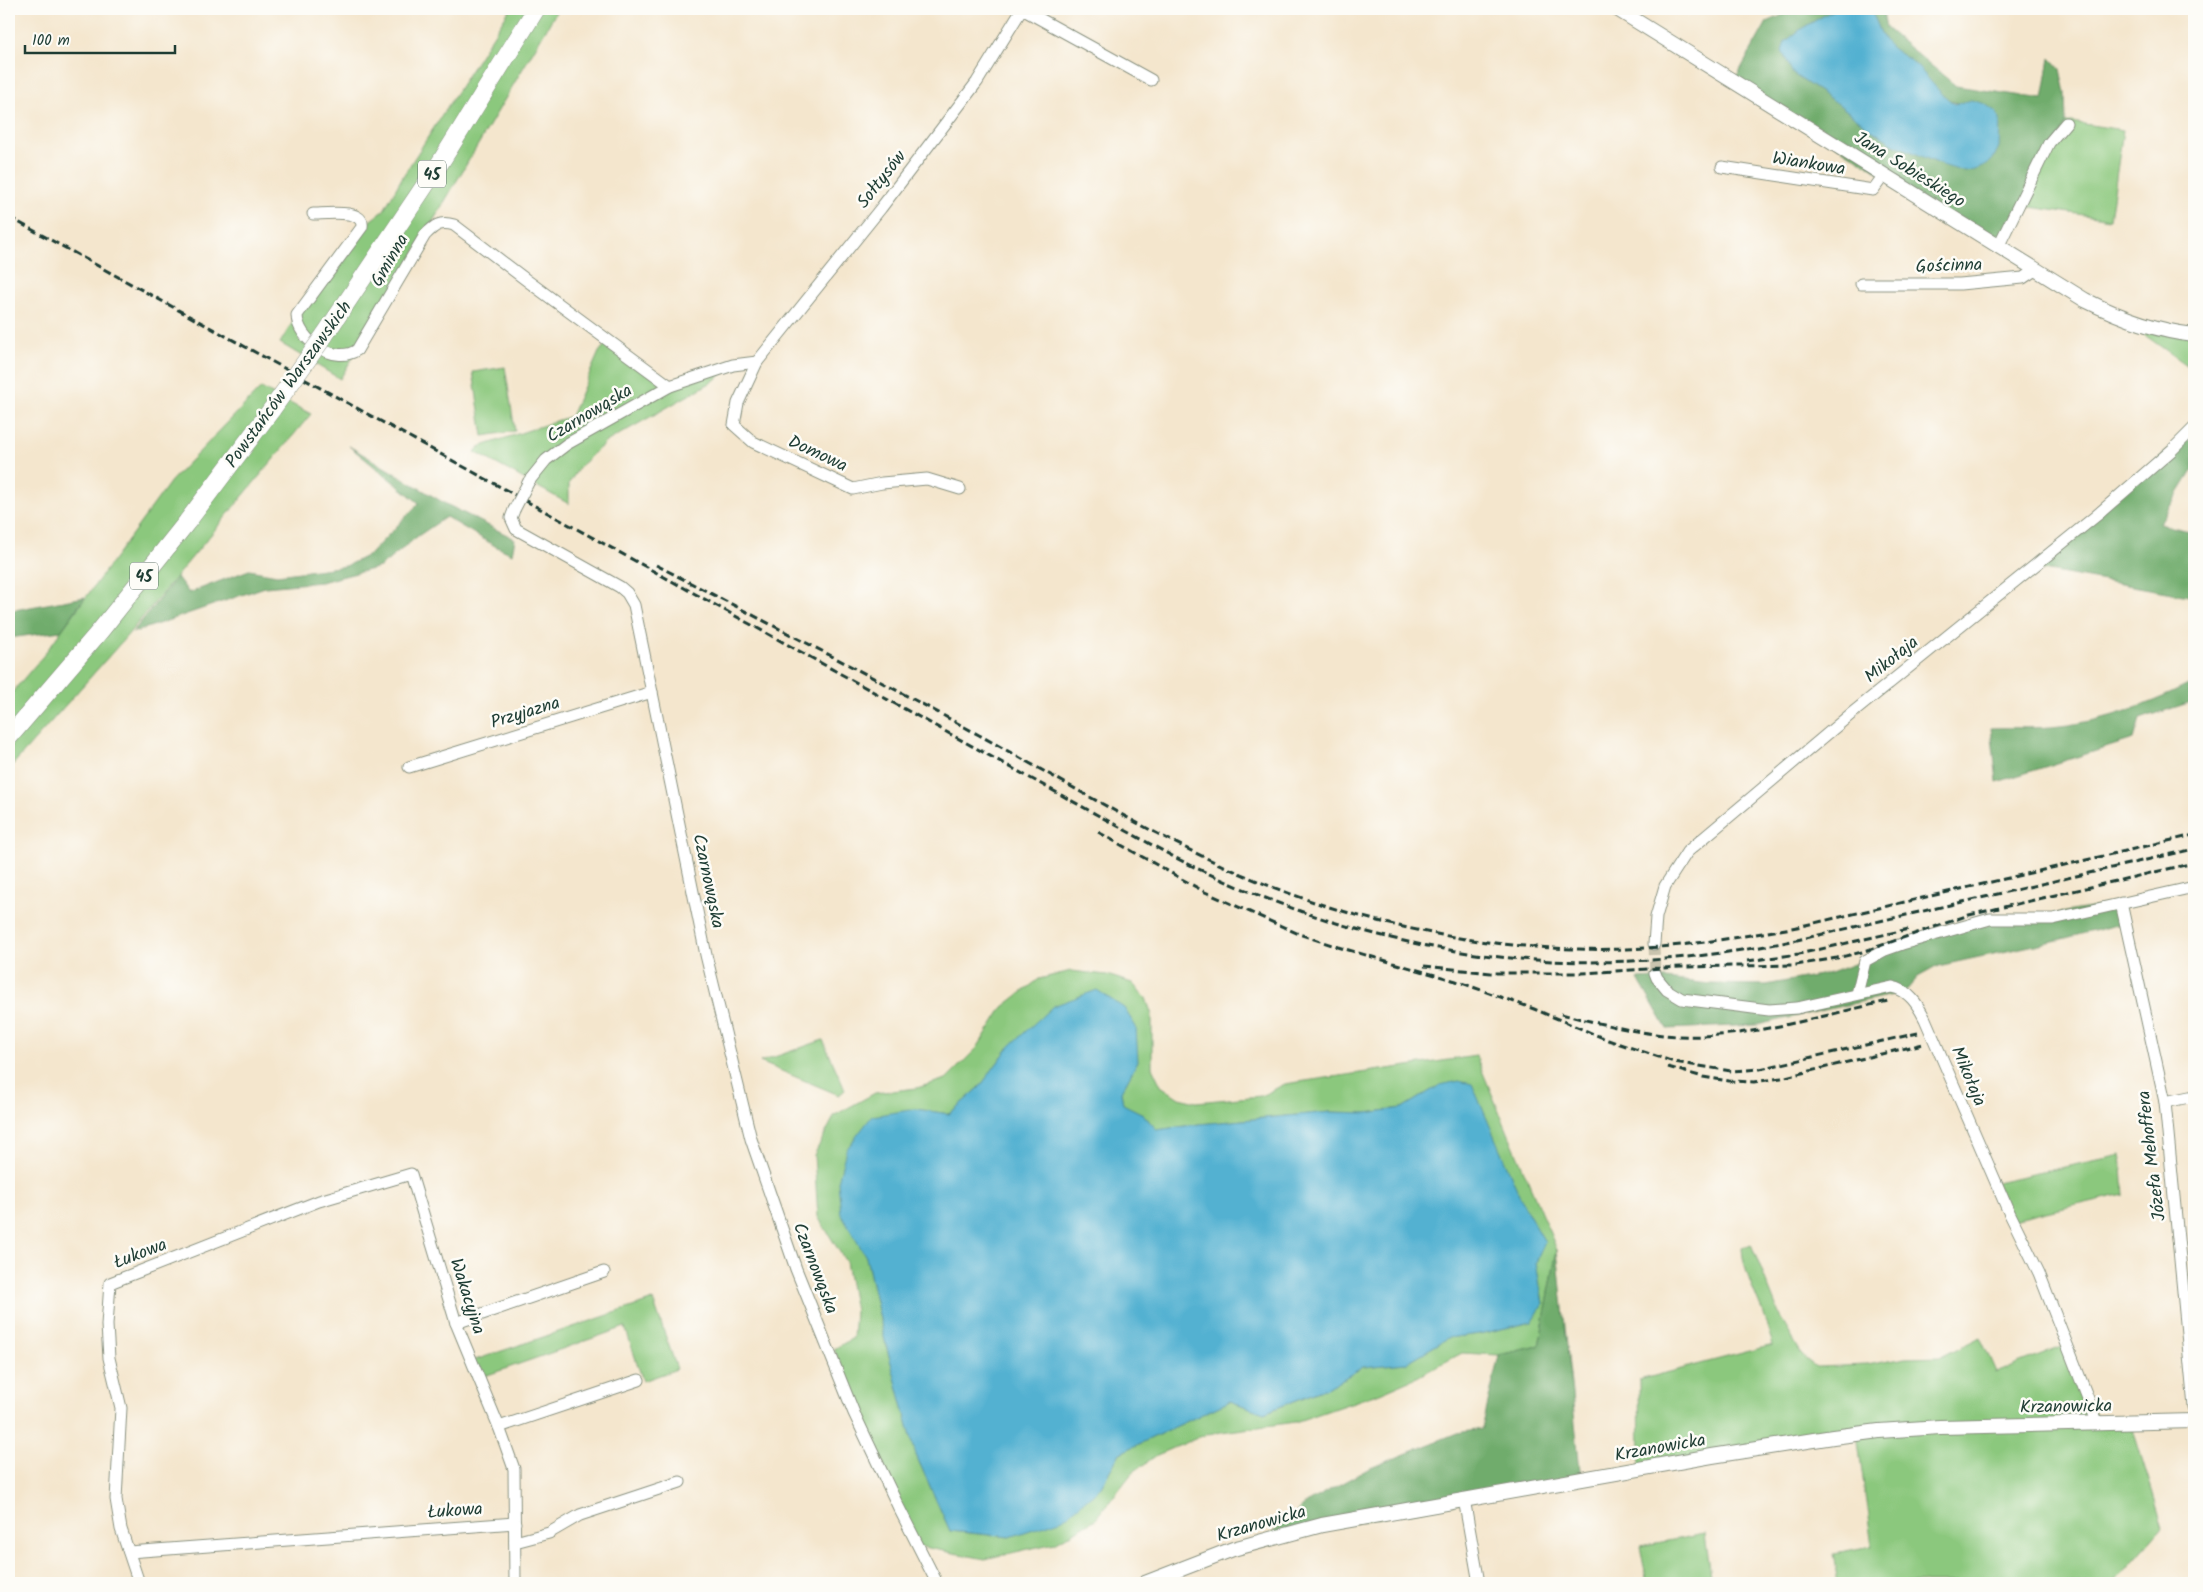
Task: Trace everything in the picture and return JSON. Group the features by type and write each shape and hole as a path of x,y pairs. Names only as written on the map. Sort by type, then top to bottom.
{"main road":[{"name":"Powstańców Warszawskich","path":"9,737 100,631 187,522 272,409 324,336 440,163 536,9"}],"street":[{"path":"1022,9 1151,80"},
{"name":"Sołtysów","path":"756,362 880,208 977,82 1022,9"},
{"name":"Jana Sobieskiego","path":"1617,9 2085,300 2119,317 2181,333 2194,334"},
{"path":"1998,247 2049,143 2066,123"},
{"name":"Wiankowa","path":"1722,167 1873,190 1884,175"},
{"name":"Gminna","path":"313,214 354,215 361,219 362,222 362,227 297,315 297,322 304,336 330,353 346,356 358,350 425,235 438,223 445,222 454,225 670,386"},
{"name":"Gościnna","path":"1861,284 1960,284 2023,278 2035,270"},
{"name":"Czarnowąska","path":"756,362 733,364 670,386 566,444 546,460 529,481 511,518 516,529 602,576 627,593 634,605 706,955 751,1139 796,1269 854,1413 937,1583"},
{"name":"Domowa","path":"756,362 738,403 734,425 753,442 853,489 882,483 928,479 960,489"},
{"name":"Mikołaja","path":"1654,944 1656,917 1665,886 1687,852 1844,719 2096,516 2172,450 2194,428"},
{"name":"Przyjazna","path":"409,767 652,692"},
{"path":"1857,994 1865,961 1885,950 1990,919 2053,919 2194,887"},
{"name":"Józefa Mehoffera","path":"2121,903 2165,1102 2194,1408"},
{"name":"Mikołaja","path":"1655,974 1656,978 1667,990 1682,999 1769,1010 1797,1008 1892,987 1899,988 1910,996 1921,1010 2007,1208 2039,1273 2098,1424"},
{"path":"2165,1102 2194,1096"},
{"name":"Wakacyjna","path":"411,1174 456,1323 499,1427 514,1469 515,1583"},
{"name":"Łukowa","path":"139,1583 121,1529 116,1499 121,1408 109,1358 106,1324 110,1283 319,1201 411,1174"},
{"path":"456,1323 604,1272"},
{"path":"499,1427 639,1380"},
{"name":"Krzanowicka","path":"1145,1583 1233,1549 1349,1519 1712,1456 1879,1431 1940,1427 2194,1421"},
{"path":"515,1542 549,1533 580,1515 680,1482"},
{"path":"1464,1499 1479,1583"},
{"name":"Łukowa","path":"129,1552 515,1523"}],"green space":[{"path":"510,9 558,9 340,379 280,343 297,315 362,227 384,210 403,176"},
{"path":"1796,9 1835,9 1801,29 1785,42 1793,74 1894,144 1942,165 1963,103 1955,102 1941,94 1911,61 1888,46 1868,9 1880,9 1883,11 1886,28 1956,86 2043,99 2050,58 2060,69 2065,93 2066,123 1998,247 1734,81 1767,22"},
{"path":"2071,122 2123,130 2110,219 2018,205 2066,123"},
{"path":"2119,317 2194,335 2194,370"},
{"path":"608,341 670,386 733,365 712,382 606,442 580,466 569,483 569,504 475,452 479,447 571,416 599,352"},
{"path":"505,367 515,431 483,436 473,372"},
{"path":"261,388 311,414 126,637 9,769 9,696 43,656 171,481"},
{"path":"2194,428 2194,471 2192,471 2159,524 2194,532 2194,597 2032,568"},
{"path":"349,446 446,504 515,539 512,554 446,517 418,536 380,567 321,582 265,587 132,633 177,577 189,593 249,570 277,575 346,566 370,554 419,503"},
{"path":"85,597 61,631 9,638 9,611"},
{"path":"2194,682 2194,701 2140,719 2134,739 1997,782 1991,728 2052,727 2095,720 2146,704"},
{"path":"2121,903 2124,923 2058,940 1938,966 1918,977 1905,992 1757,1025 1667,1029 1638,979 1657,978 1710,984 1766,985 1830,973 1937,933"},
{"path":"1071,971 1107,975 1132,983 1146,998 1152,1015 1152,1067 1161,1086 1179,1098 1196,1102 1261,1096 1285,1084 1476,1056 1557,1250 1539,1346 1499,1355 1462,1353 1417,1377 1380,1393 1295,1422 1207,1434 1157,1455 1132,1473 1096,1519 1055,1543 985,1559 918,1546 834,1349 853,1338 855,1311 846,1262 818,1217 814,1155 835,1115 875,1093 917,1088 946,1079 977,1048 1003,1007 1039,979","holes":["1009,1047 1138,1061 1121,1092 1123,1105 1143,1114 1157,1130 1199,1124 1330,1112 1367,1113 1402,1108 1440,1085 1524,1206 1544,1242 1536,1262 1543,1303 1532,1322 1479,1334 1448,1338 1406,1363 1363,1367 1329,1387 1265,1413 1230,1401 1120,1453 1100,1488 1010,1537 950,1531 916,1455 885,1341 866,1257 916,1109 949,1114 979,1088"]},
{"path":"823,1040 845,1090 839,1095 760,1062"},
{"path":"2121,1155 2124,1194 2013,1220 1996,1182"},
{"path":"1751,1244 1781,1319 1804,1358 1816,1367 1867,1365 1906,1358 1941,1357 1980,1337 1996,1372 2067,1344 2098,1423 2131,1423 2163,1527 2114,1583 1838,1583 1833,1554 1872,1547 1857,1434 1640,1470 1639,1380 1773,1345 1744,1264 1742,1248"},
{"path":"1557,1250 1581,1480 1264,1540 1309,1501 1368,1469 1457,1433 1482,1429 1499,1355 1539,1346"},
{"path":"653,1300 677,1369 643,1381 625,1327 479,1378 472,1361"},
{"path":"1705,1534 1712,1583 1647,1583 1640,1546"}],"water":[{"path":"1835,9 1868,9 1888,45 1917,66 1949,100 1955,104 1971,100 1985,104 1996,112 2000,119 1999,147 1993,159 1987,165 1965,172 1942,165 1894,144 1793,74 1782,51 1785,42 1801,29"},
{"path":"1097,990 1124,1008 1136,1027 1138,1061 1121,1092 1123,1104 1143,1114 1157,1130 1199,1124 1330,1112 1367,1113 1402,1108 1440,1085 1459,1081 1472,1084 1524,1206 1545,1242 1536,1262 1543,1304 1532,1322 1479,1334 1448,1338 1406,1363 1363,1367 1329,1387 1264,1413 1230,1401 1120,1453 1100,1488 1063,1519 1010,1537 950,1531 916,1455 885,1341 866,1257 841,1214 838,1182 846,1150 872,1116 916,1109 949,1114 979,1088 1009,1047 1053,1006"}],"tunnel":[{"path":"1654,944 1655,973"}],"railway":[{"path":"9,217 1174,857 1251,892 1327,920 1402,941 1478,954 1555,961 1634,961 1714,954 1797,940 2194,849"},
{"path":"656,565 899,691 1141,825 1241,874 1333,908 1381,922 1478,941 1576,949 1626,949 1691,944 1733,938 1797,927 2194,835"},
{"path":"1098,832 1205,892 1299,934 1456,981 1534,1009 1608,1040 1674,1062 1731,1071 1760,1069 1918,1033"},
{"path":"1424,966 1491,973 1582,973 1681,967 1796,965 1862,952 1969,915 2194,863"},
{"path":"1747,961 1799,954 1909,929"},
{"path":"1561,1014 1648,1033 1704,1036 1757,1030 1888,1001"},
{"path":"1668,1067 1703,1077 1754,1082 1781,1078 1923,1044"}]}
